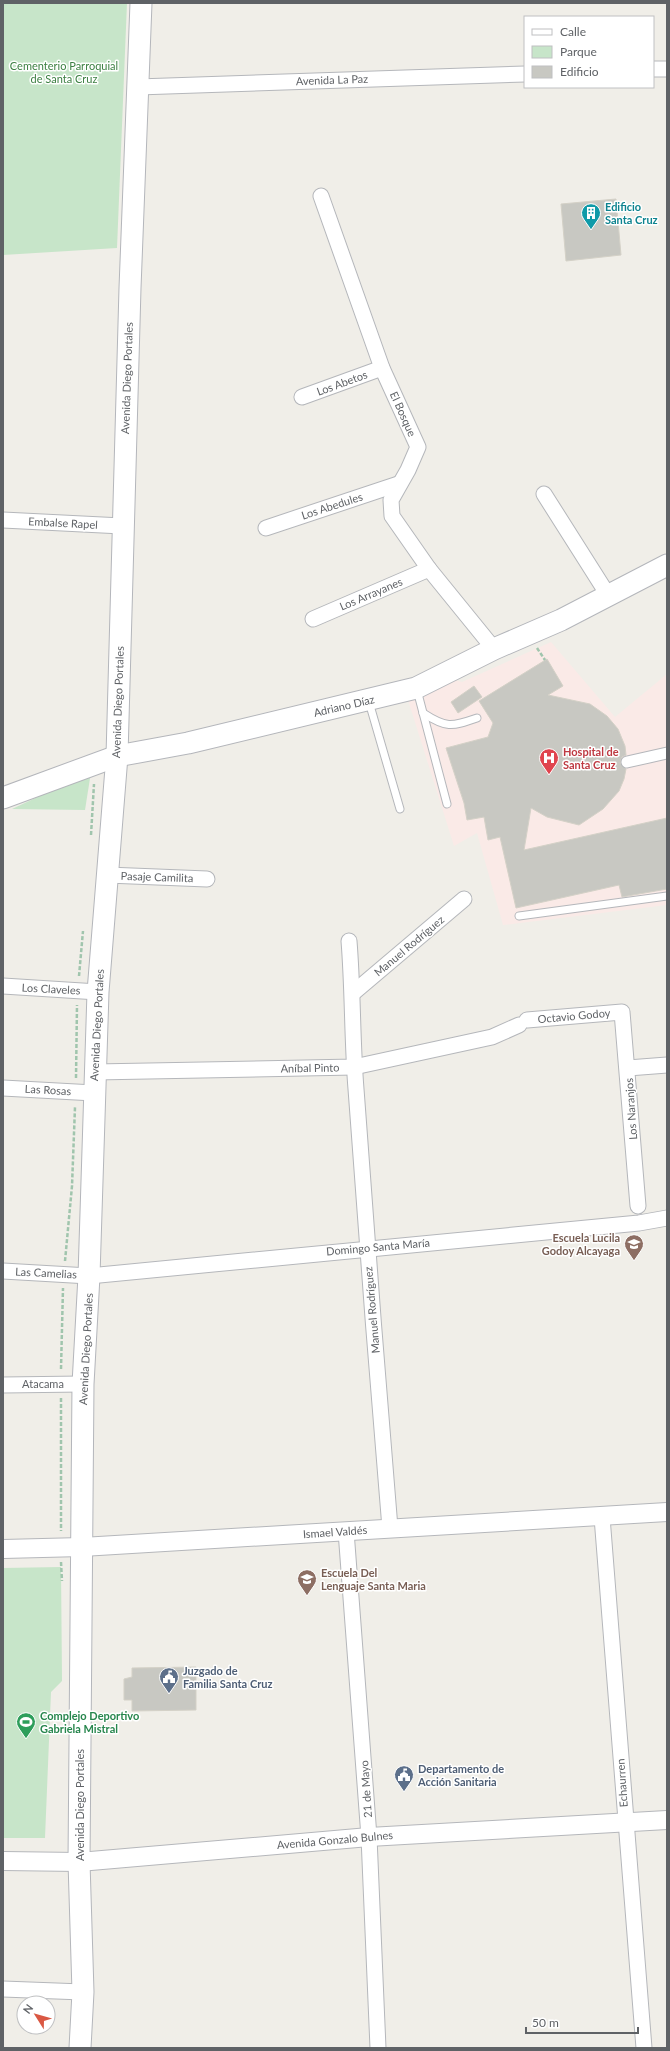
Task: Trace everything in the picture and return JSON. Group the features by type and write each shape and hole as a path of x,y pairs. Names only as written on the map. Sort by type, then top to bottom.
{"main road":[{"name":"Avenida Diego Portales","path":"80,2048 82,1992 79,1862 83,1384 89,1276 98,992 106,875 117,756 122,526 141,3"},
{"name":"Adriano Díaz","path":"3,798 117,756 188,743 416,688 494,649 561,620 667,565"}],"street":[{"path":"654,69 667,69"},
{"name":"Avenida La Paz","path":"138,87 524,74"},
{"name":"El Bosque","path":"320,196 382,368 418,447 408,470 398,484 390,500 392,516 429,569 494,649"},
{"name":"Los Abetos","path":"302,397 382,368"},
{"name":"Los Abedules","path":"266,528 398,484"},
{"path":"544,494 608,596"},
{"name":"Embalse Rapel","path":"3,520 122,526"},
{"name":"Los Arrayanes","path":"313,619 429,569"},
{"path":"627,762 667,753"},
{"name":"Pasaje Camilita","path":"106,875 206,879"},
{"name":"Manuel Rodríguez","path":"353,993 464,899"},
{"name":"Manuel Rodríguez","path":"349,941 353,993 354,1067 390,1528"},
{"name":"Los Claveles","path":"3,986 98,992"},
{"name":"Octavio Godoy","path":"523,1022 622,1012"},
{"name":"Los Naranjos","path":"622,1012 628,1068 638,1206"},
{"name":"Aníbal Pinto","path":"95,1072 354,1067 492,1037 523,1022"},
{"path":"628,1068 667,1065"},
{"name":"Las Rosas","path":"3,1088 94,1093"},
{"name":"Domingo Santa María","path":"89,1276 632,1223 667,1218"},
{"name":"Las Camelias","path":"3,1271 89,1276"},
{"name":"Atacama","path":"3,1385 83,1384"},
{"name":"Ismael Valdés","path":"3,1549 82,1547 667,1512"},
{"name":"Echaurren","path":"602,1517 644,2048"},
{"name":"21 de Mayo","path":"346,1531 369,1837 378,2048"},
{"name":"Avenida Gonzalo Bulnes","path":"3,1861 79,1862 369,1837 667,1820"},
{"path":"3,1989 82,1992"}],"lane":[{"path":"416,688 446,804"},
{"path":"369,700 400,809"},
{"path":"423,713 441,724 464,722 477,718"},
{"path":"519,916 667,896"}],"shaded area":[{"name":"Hospital de Santa Cruz","path":"551,642 615,717 667,674 667,905 503,925 477,833 454,846 408,700 455,680 462,682"}],"green space":[{"name":"Cementerio Parroquial de Santa Cruz","path":"3,3 127,3 117,248 3,255"},
{"path":"91,772 85,810 12,809"},
{"name":"Complejo Deportivo Gabriela Mistral","path":"61,1567 62,1681 51,1692 45,1838 3,1838 3,1568"}],"building":[{"name":"Edificio Santa Cruz","path":"616,199 621,255 566,261 561,204"},
{"path":"547,659 563,686 548,695 590,704 607,716 618,729 625,746 626,755 622,757 620,763 626,769 619,791 603,809 579,825 547,817 531,808 524,850 667,818 667,889 622,897 619,885 516,908 500,837 488,840 484,817 467,820 464,803 446,748 488,737 493,723 479,701"},
{"path":"474,686 482,697 458,713 451,702"},
{"path":"196,1667 196,1710 132,1711 132,1700 124,1700 124,1679 132,1677 132,1668"}],"place":[{"name":"Edificio Santa Cruz","path":"591,230"},
{"name":"Hospital de Santa Cruz","path":"549,775"},
{"name":"Escuela Lucila Godoy Alcayaga","path":"634,1261"},
{"name":"Escuela Del Lenguaje Santa Maria","path":"307,1596"},
{"name":"Juzgado de Familia Santa Cruz","path":"169,1694"},
{"name":"Complejo Deportivo Gabriela Mistral","path":"26,1739"},
{"name":"Departamento de Acción Sanitaria","path":"404,1792"}]}
